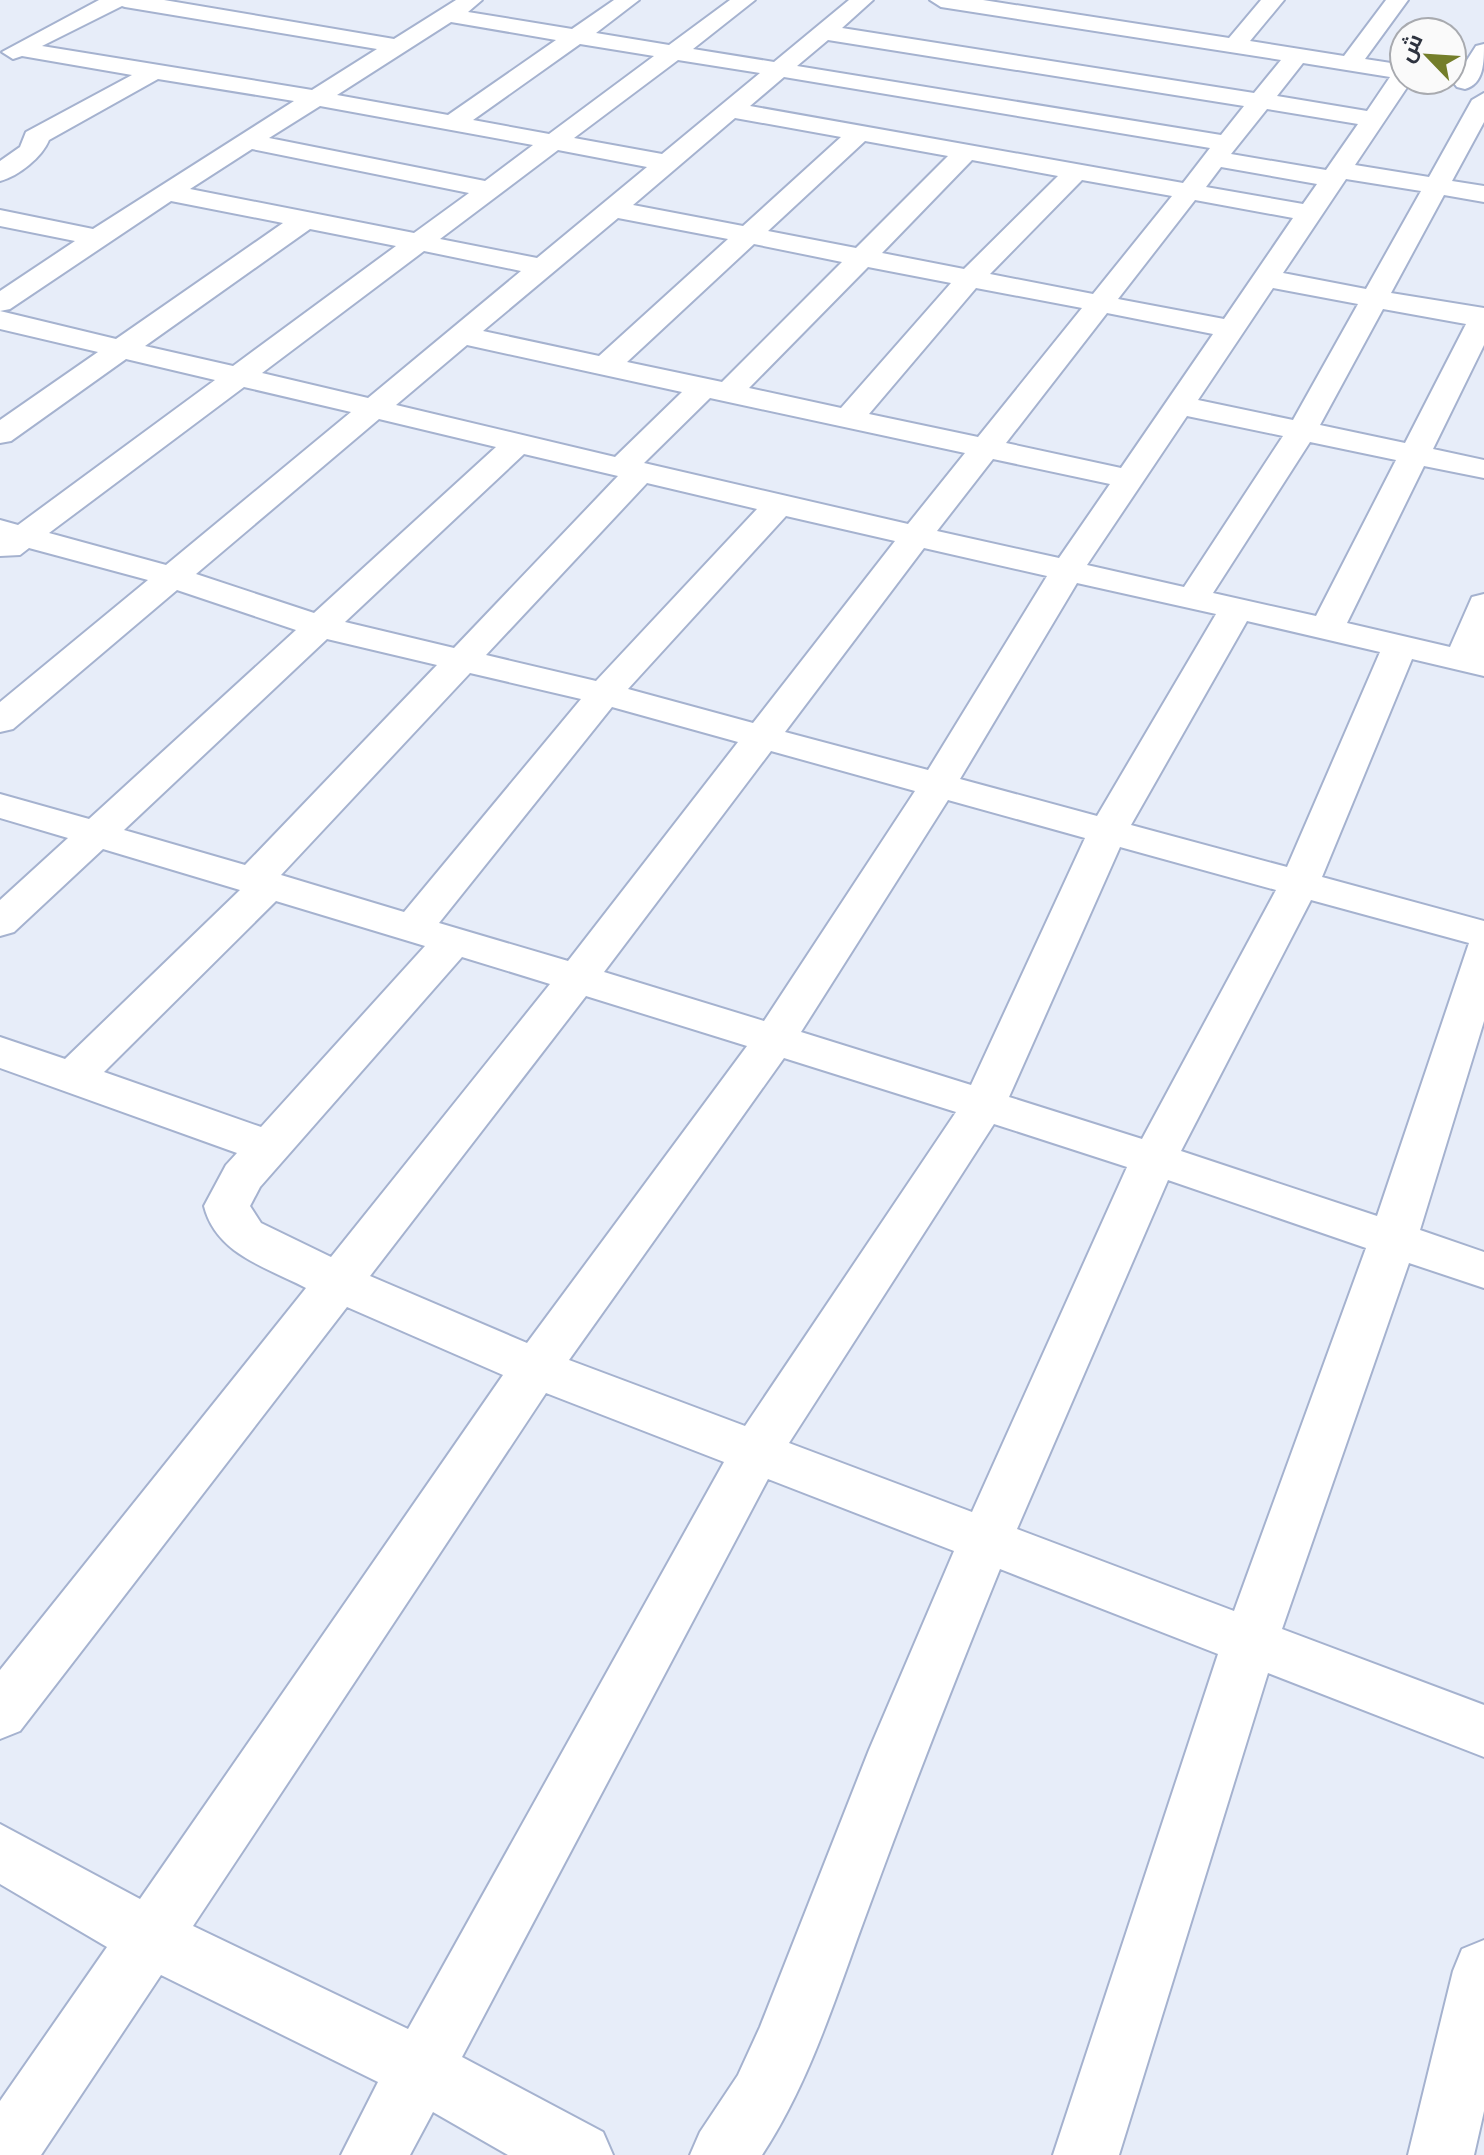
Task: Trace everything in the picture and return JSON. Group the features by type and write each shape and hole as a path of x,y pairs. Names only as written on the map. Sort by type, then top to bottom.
{"street":[{"path":"10,54 116,0"},
{"path":"125,0 397,46"},
{"path":"0,303 167,192 471,0"},
{"path":"452,123 628,0"},
{"path":"8,540 239,376 744,0"},
{"path":"0,721 862,0"},
{"path":"941,0 1029,6 1072,20 1388,70"},
{"path":"1234,46 1273,0"},
{"path":"1350,63 1397,0"},
{"path":"1125,29 1144,10"},
{"path":"448,15 988,104 1336,174 1484,194"},
{"path":"72,1078 262,882 631,469 862,257 955,149 988,104 1072,20"},
{"path":"822,32 1374,119"},
{"path":"374,2155 757,1450 983,1106 1215,602 1301,432 1437,187 1484,51"},
{"path":"10,54 154,72 316,98 668,163"},
{"path":"0,1713 575,981 916,536 1297,55"},
{"path":"0,173 29,152 37,141 23,134 154,72"},
{"path":"2,2155 147,1936 536,1368 774,1040 938,785 1068,569 1389,96"},
{"path":"730,110 1310,213"},
{"path":"604,367 860,133"},
{"path":"247,141 488,189"},
{"path":"847,420 969,279 1077,171"},
{"path":"167,192 542,267"},
{"path":"614,209 1231,329"},
{"path":"0,218 98,238"},
{"path":"0,434 305,220"},
{"path":"1265,278 1484,318 1417,456 1327,628"},
{"path":"0,320 779,505 1473,663 1484,604"},
{"path":"461,335 1129,479"},
{"path":"1178,405 1484,469"},
{"path":"0,923 519,442"},
{"path":"412,929 604,694 779,505"},
{"path":"8,540 170,576 318,626 604,694 1484,934"},
{"path":"723,2155 761,2098 786,2043 892,1765 985,1541 1154,1159 1300,883 1400,645"},
{"path":"0,806 262,882 774,1040 1154,1159 1484,1270"},
{"path":"453,941 232,1191 227,1206 231,1221 244,1235 339,1283 536,1368 757,1450 985,1541 1484,1731"},
{"path":"1086,2155 1250,1642 1393,1240 1484,953"},
{"path":"0,1052 269,1147"},
{"path":"0,1852 147,1936 420,2069 535,2134 580,2155"},
{"path":"1441,2155 1483,1983"}]}
